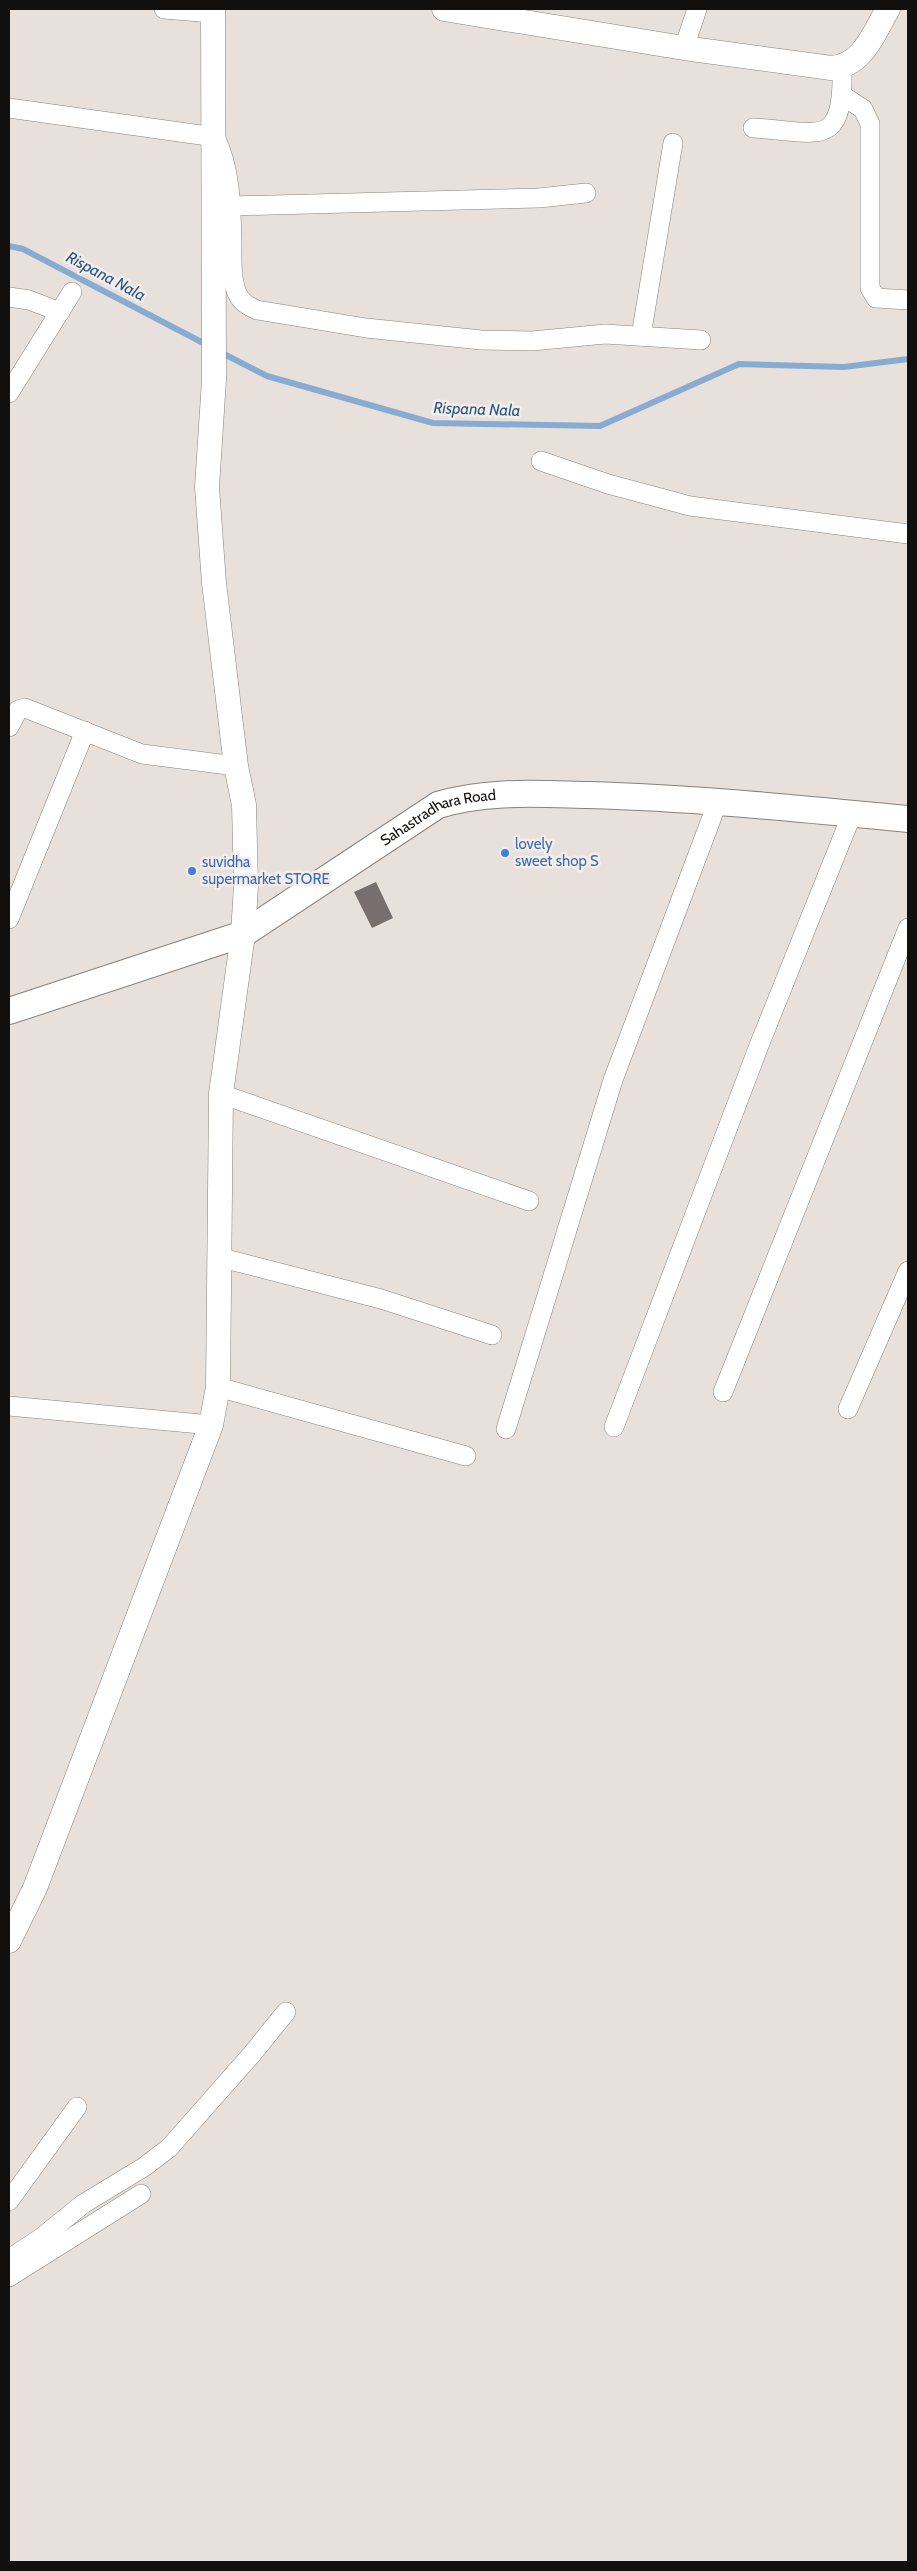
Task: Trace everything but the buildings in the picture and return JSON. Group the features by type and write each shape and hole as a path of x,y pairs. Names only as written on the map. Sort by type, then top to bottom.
{"main road":[{"name":"Sahastradhara Road","path":"9,1011 243,934 438,805 461,798 548,794 675,797 908,819"}],"street":[{"path":"9,1941 35,1888 211,1425 218,1387 221,1094 243,934 246,886 242,786 236,766 214,583 208,487 208,444 214,380 215,300 213,11 164,9"},
{"path":"444,9 821,68 842,67 859,57 888,9"},
{"path":"684,48 697,9"},
{"path":"753,128 816,132 828,130 839,117 843,96 842,67"},
{"path":"843,96 863,109 870,124 870,288 876,298 908,300"},
{"path":"9,108 215,137"},
{"path":"215,137 225,161 230,206 232,271 238,293 245,305 257,310 366,328 481,340 532,341 605,334 701,340"},
{"path":"641,336 674,143"},
{"path":"230,206 540,198 586,193"},
{"path":"9,393 16,366 60,312 72,292"},
{"path":"9,297 29,300 60,312"},
{"path":"541,461 608,484 690,506 870,527 908,534"},
{"path":"9,727 18,710 25,708 142,754 236,766"},
{"path":"9,919 85,731"},
{"path":"506,1429 613,1080 718,801"},
{"path":"614,1427 760,1043 852,814"},
{"path":"722,1392 908,928"},
{"path":"221,1094 529,1201"},
{"path":"218,1257 381,1299 492,1335"},
{"path":"848,1409 908,1271"},
{"path":"218,1387 466,1456"},
{"path":"9,1406 211,1425"},
{"path":"9,2259 41,2238 83,2204 144,2167 169,2148 252,2054 286,2012"},
{"path":"9,2201 77,2107"},
{"path":"9,2277 141,2194"}],"waterway":[{"name":"Rispana Nala","path":"9,246 23,249 209,346"},
{"name":"Rispana Nala","path":"218,351 267,376 433,423 600,426 739,364 844,367 908,359"}],"place":[{"name":"lovely sweet shop S","path":"505,853"},
{"name":"suvidha supermarket STORE","path":"192,871"}]}
